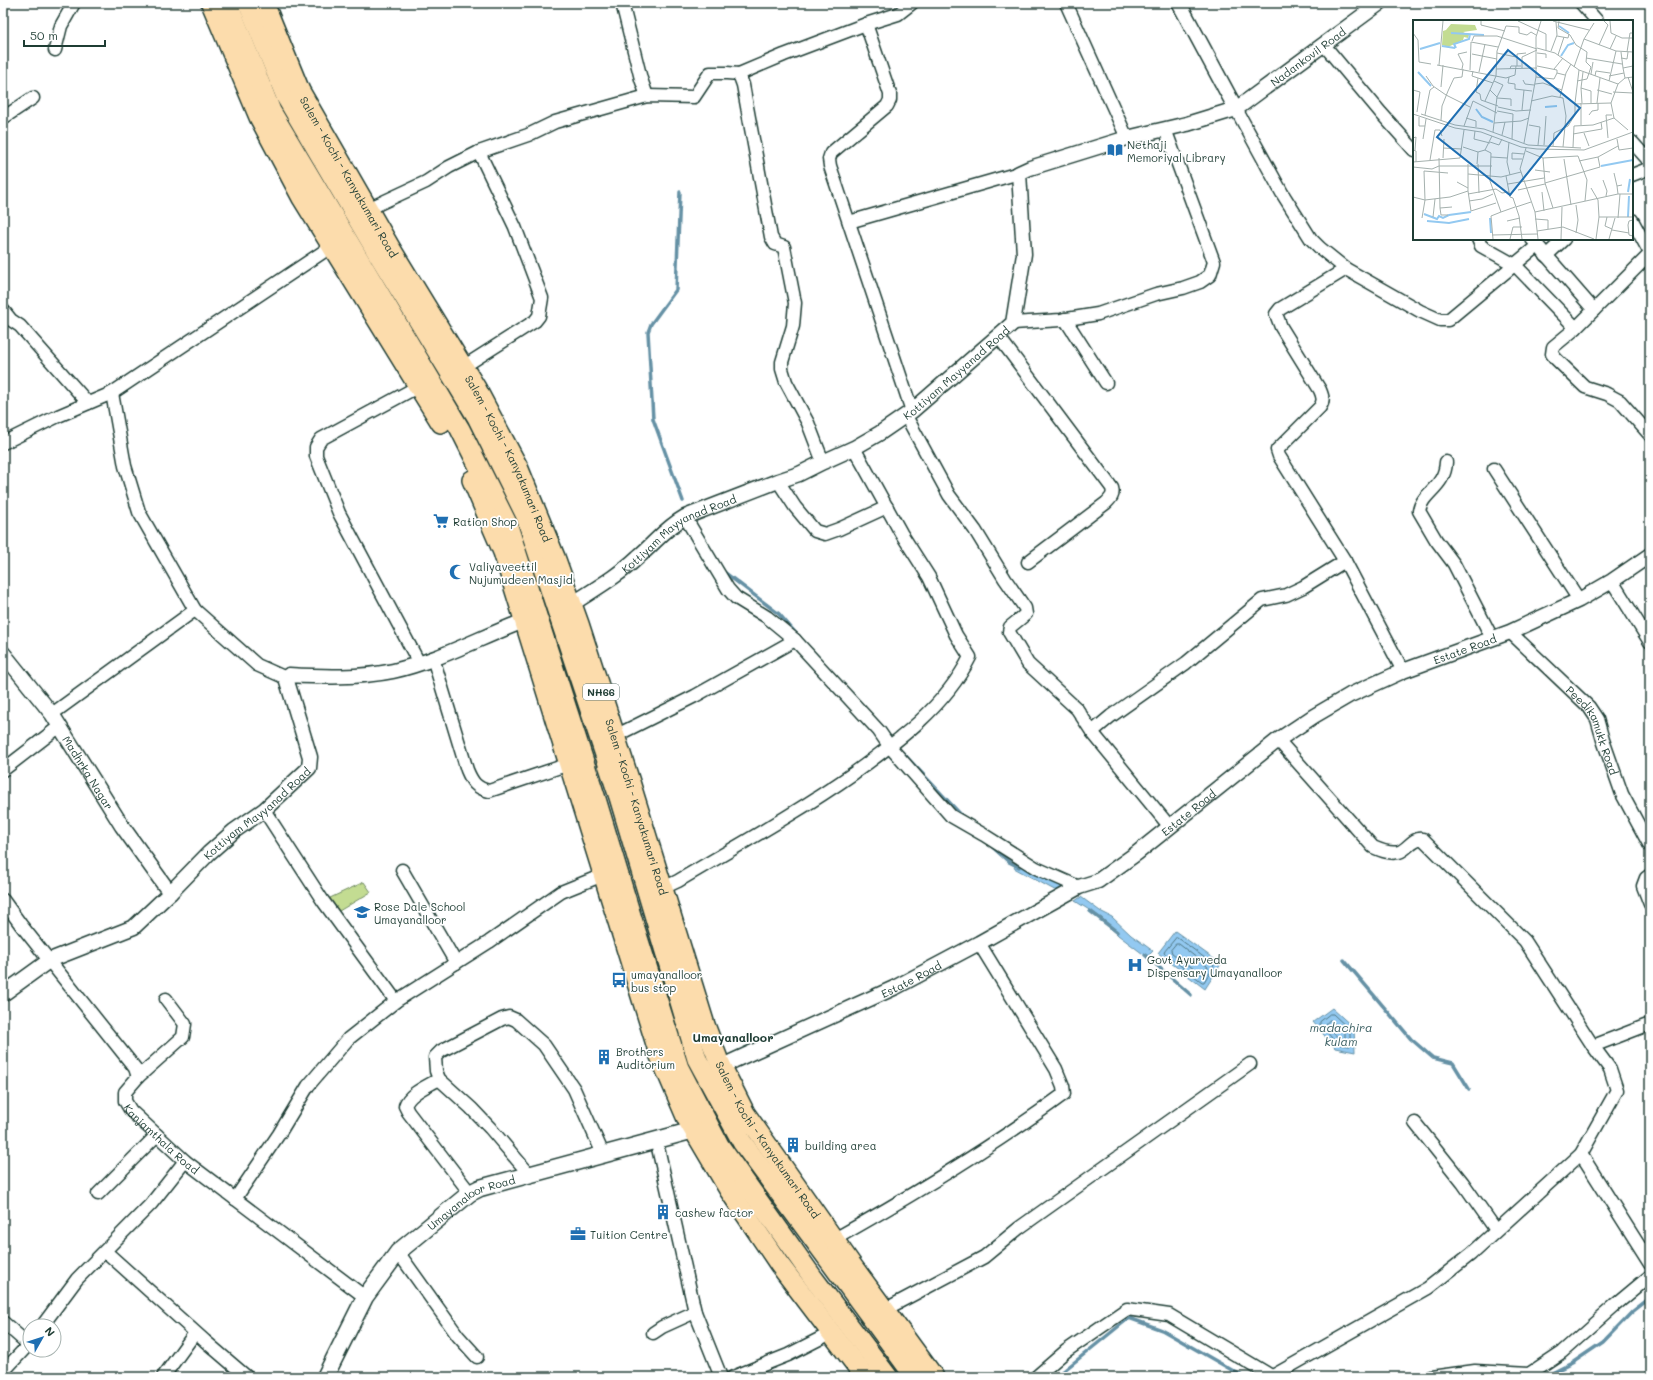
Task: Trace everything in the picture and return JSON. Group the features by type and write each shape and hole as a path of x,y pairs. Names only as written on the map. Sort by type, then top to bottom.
{"highway":[{"path":"211,3 258,118 302,198 463,458 503,552 659,1054 687,1119 729,1190 771,1252 865,1377"},
{"path":"228,3 271,112 460,429 507,523 596,799 679,1068 719,1145 814,1279 888,1377"},
{"path":"248,3 286,98 378,254 477,417 525,514 619,797 697,1059 742,1142 915,1377"},
{"name":"Salem - Kochi - Kanyakumari Road","path":"264,3 300,91 368,209 463,367 518,467 556,557 615,736 705,1025 722,1066 745,1113 884,1310 934,1377"}],"main road":[{"name":"Umayanaloor Road","path":"325,1377 365,1297 398,1252 470,1193 480,1188 656,1139 694,1130"}],"street":[{"path":"55,50 61,26 74,3"},
{"path":"622,3 641,80 647,96"},
{"path":"368,209 426,182 449,167 479,152 528,135 555,122 647,96 694,97 710,73 728,72 739,74 866,24 898,14 912,3"},
{"path":"1066,3 1127,138"},
{"path":"1179,3 1282,193 1311,239 1330,258 1346,269 1420,311 1440,320 1448,320 1515,265 1535,242 1594,310"},
{"name":"Nadankovil Road","path":"1236,109 1380,3"},
{"path":"1581,3 1596,20"},
{"path":"866,24 890,94 890,100 882,110 831,153 829,158 830,166 909,414 949,495 975,530 1025,608 1026,614 1010,627 1009,632 1028,664 1077,709 1092,732 1170,827"},
{"path":"1324,45 1413,149"},
{"path":"739,74 743,85 771,237 775,244 784,246 795,303 793,326 782,362 782,369 786,382 808,423 823,462"},
{"path":"3,118 33,98"},
{"path":"849,222 1019,173 1030,168 1127,138 1236,109"},
{"path":"1013,323 1065,319 1098,314 1156,294 1184,288 1200,282 1210,275 1214,262 1165,129"},
{"path":"1633,143 1650,162"},
{"path":"463,367 535,321 539,316 542,298 514,227 479,152"},
{"path":"1633,175 1650,168"},
{"name":"Kottiyam Mayyanad Road","path":"572,604 612,579 639,557 672,524 685,517 799,474 854,448 909,414 1013,323 1024,254 1019,173"},
{"path":"1633,222 1650,254 1576,328 1553,347 1552,354 1585,387 1607,394 1620,401 1650,435"},
{"path":"1478,240 1481,246 1515,265 1576,328"},
{"path":"1546,256 1563,240"},
{"path":"3,443 112,393 332,246"},
{"path":"1346,269 1280,310 1276,314 1281,327 1323,396 1323,402 1320,407 1280,446 1278,450 1279,456 1345,561 1403,671"},
{"path":"3,310 11,320 20,326 88,403"},
{"path":"1065,319 1106,383"},
{"path":"998,336 1112,488 1113,493 1111,498 1106,503 1028,562"},
{"path":"419,386 321,439 316,447 316,456 339,513 419,663"},
{"path":"112,393 125,466 138,512 195,610 257,665 286,678 289,675 352,676 393,671 433,658 524,621"},
{"path":"663,888 678,881 817,798 890,747 942,699 954,684 970,657 956,635 929,577 900,533 854,448"},
{"path":"1446,462 1446,473 1420,504 1419,511 1436,540 1454,564 1492,638"},
{"path":"1494,469 1579,600"},
{"path":"778,481 795,507 814,531 825,534 887,507"},
{"path":"685,517 728,589 736,598 767,617 795,640 879,731 890,747 951,816 984,835 1030,865 1079,887"},
{"name":"Estate Road","path":"722,1066 896,987 1079,887 1098,881 1170,827 1278,740 1314,716 1350,695 1403,671 1510,632 1579,600 1612,581 1650,555"},
{"path":"1092,732 1111,716 1186,663 1262,600 1286,595 1304,588 1345,561"},
{"path":"1612,581 1650,642"},
{"path":"52,714 195,610"},
{"name":"Peedikamukk Road","path":"1510,632 1589,707 1597,719 1622,794 1650,846"},
{"path":"615,736 695,696 795,640"},
{"name":"Madhrka Nagar","path":"3,653 52,714 122,826 170,893"},
{"path":"433,658 469,774 474,785 489,791 569,764"},
{"name":"Kottiyam Mayyanad Road","path":"3,994 50,960 134,927 209,853 264,810 309,768 310,757 286,678"},
{"path":"3,770 60,726"},
{"path":"1036,1377 1066,1351 1127,1309 1169,1315 1272,1377 1428,1288 1471,1254 1581,1154 1617,1090 1610,1069 1593,1046 1525,941 1423,839 1415,840 1400,851 1390,853 1374,847 1278,740"},
{"path":"264,810 323,901 396,1001"},
{"path":"402,870 456,963"},
{"path":"235,1200 279,1134 308,1086 348,1039 396,1001 489,942 561,892 603,875"},
{"path":"1650,875 1646,878 1643,886 1650,904"},
{"path":"3,900 21,925 131,1061 138,1073 138,1077"},
{"path":"834,1240 956,1168 1020,1126 1064,1094 1063,1086 1056,1069 979,943"},
{"name":"Kanjamthala Road","path":"166,999 185,1024 183,1037 138,1077 125,1092 125,1102 131,1111 185,1161 365,1297"},
{"path":"530,1174 471,1108 439,1079 435,1063 435,1057 441,1051 502,1019 509,1018 516,1020 544,1045 574,1089 603,1154"},
{"path":"1593,1046 1650,1024"},
{"path":"884,1310 984,1257 1019,1228 1250,1064"},
{"path":"439,1079 413,1095 407,1100 405,1106 470,1193"},
{"path":"1415,1123 1463,1183 1496,1230"},
{"path":"98,1194 157,1135"},
{"path":"656,1139 695,1312 721,1377"},
{"path":"1581,1154 1650,1263"},
{"path":"48,1318 77,1279 151,1204 185,1161"},
{"path":"105,1251 246,1377"},
{"path":"398,1252 458,1336 477,1357"},
{"path":"1431,1377 1475,1371 1529,1374 1562,1352 1650,1276"},
{"path":"653,1333 662,1327 695,1312"},
{"path":"3,1322 22,1338"},
{"path":"163,1377 195,1333"},
{"path":"733,1377 788,1355 831,1333"},
{"path":"3,1372 22,1352"}],"green space":[{"path":"364,882 371,892 339,911 330,898"}],"water":[{"path":"1016,864 1070,887 1060,893 1014,868"},
{"path":"1081,897 1100,911 1112,917 1131,935 1153,951 1147,957 1118,935 1102,918 1075,901"},
{"path":"1175,931 1221,964 1205,989 1158,953"},
{"name":"madachira kulam","path":"1332,1008 1354,1028 1355,1052 1335,1048 1313,1022"}],"waterway":[{"path":"680,192 676,290 651,324 648,332 653,419 683,501"},
{"path":"724,572 779,614 799,637"},
{"path":"902,752 965,819"},
{"path":"989,844 1009,862 1019,867"},
{"path":"1090,911 1117,932"},
{"path":"1145,955 1191,995"},
{"path":"1344,960 1411,1039 1433,1058 1453,1063 1469,1089"},
{"path":"1544,1377 1572,1363 1603,1342 1632,1312 1650,1298"},
{"path":"1056,1377 1129,1318 1162,1330 1244,1377"}],"place":[{"name":"Nethaji Memoriyal Library","path":"1115,150"},
{"name":"Ration Shop","path":"441,521"},
{"name":"Valiyaveettil Nujumudeen Masjid","path":"457,572"},
{"name":"Rose Dale School Umayanalloor","path":"362,912"},
{"name":"Govt Ayurveda Dispensary Umayanalloor","path":"1135,965"},
{"name":"umayanalloor bus stop","path":"619,980"},
{"name":"Brothers Auditorium","path":"604,1057"},
{"name":"building area","path":"793,1145"},
{"name":"cashew factor","path":"663,1212"},
{"name":"Tuition Centre","path":"578,1234"}],"district":[{"name":"Umayanalloor","path":"733,1037"}]}
